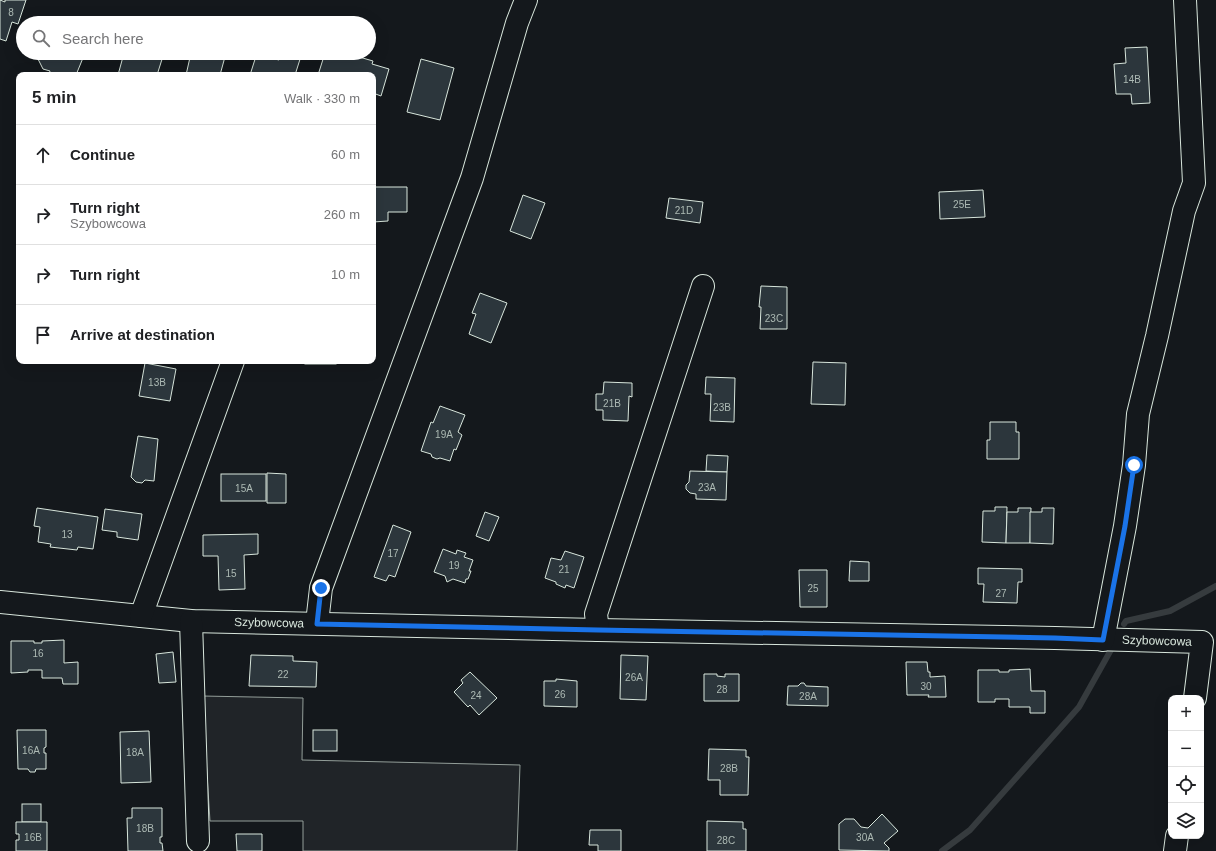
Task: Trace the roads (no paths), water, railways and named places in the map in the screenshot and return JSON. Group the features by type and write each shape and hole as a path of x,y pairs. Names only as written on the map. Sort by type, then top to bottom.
{"street":[{"path":"317,624 321,588 472,178 517,22 526,0"},
{"path":"1103,640 1125,526 1134,465 1138,414 1157,336 1184,211 1194,183 1185,0"},
{"path":"598,630 596,614 703,286"},
{"path":"141,616 232,364"},
{"name":"Szybowcowa","path":"0,602 191,621 1202,642 1194,695"},
{"path":"191,621 198,841"},
{"path":"1175,851 1177,839"}],"waterway":[{"path":"1124,624 1126,621 1170,611 1216,586"},
{"path":"942,851 970,830 1079,707 1112,648"}]}
